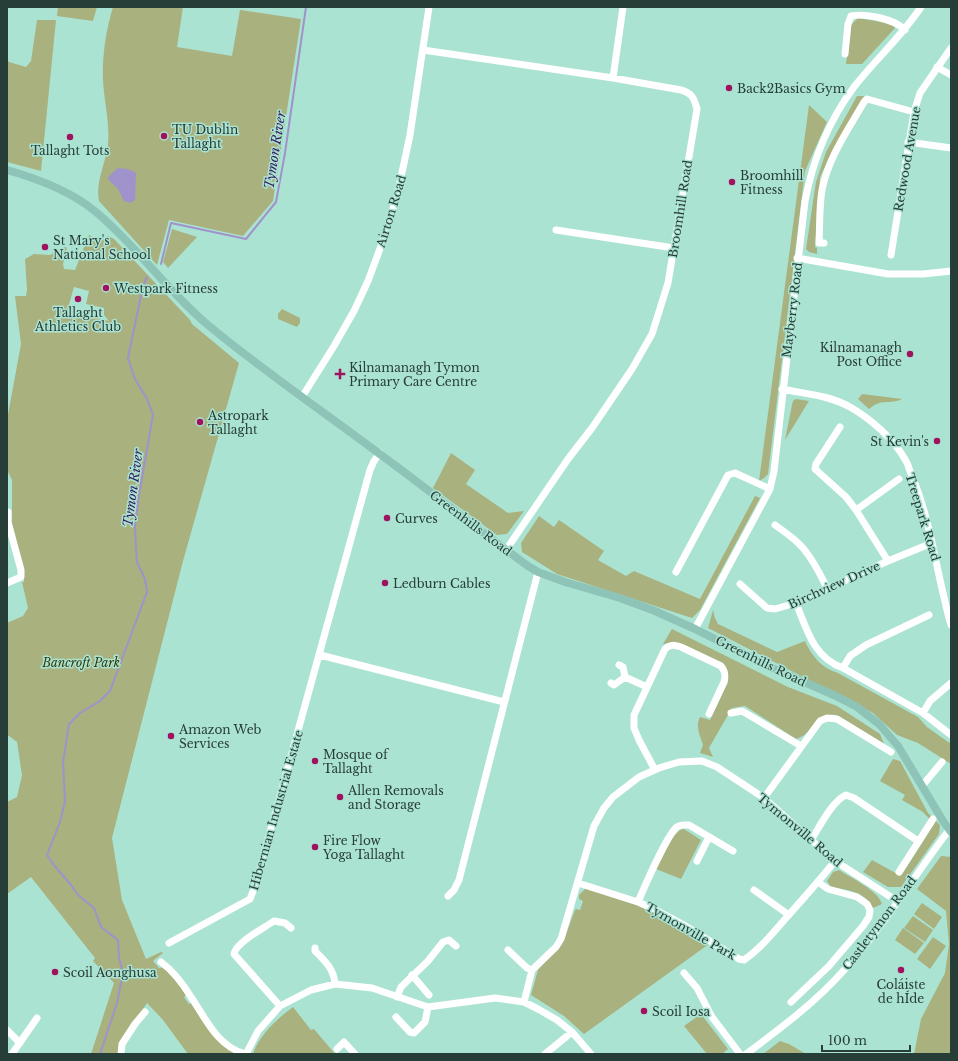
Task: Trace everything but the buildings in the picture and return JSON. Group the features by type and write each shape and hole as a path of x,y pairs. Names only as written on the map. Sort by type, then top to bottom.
{"main road":[{"name":"Greenhills Road","path":"7,170 26,175 55,187 95,211 127,240 161,279 197,315 242,352 380,453 506,550 538,572 655,611 857,707 879,724 890,735 950,831"}],"street":[{"name":"Airton Road","path":"302,397 352,315 368,281 381,246 397,196 404,168 429,7"},
{"path":"613,78 623,7"},
{"name":"Mayberry Road","path":"695,629 770,489 774,471 782,389 805,201 814,162 833,121 854,88 905,30 921,7"},
{"path":"845,54 848,24 851,16 858,14 894,21 905,30"},
{"name":"Redwood Avenue","path":"891,255 914,112 920,93 951,48"},
{"name":"Broomhill Road","path":"423,50 613,78 681,90 694,98 697,109 665,296 652,334 632,369 506,550"},
{"path":"938,67 951,75"},
{"path":"824,243 819,243 820,202 823,185 836,150 864,102 867,99 914,112"},
{"path":"908,142 951,148"},
{"path":"556,230 674,248"},
{"path":"798,258 888,274 923,274 951,271"},
{"name":"Treepark Road","path":"782,389 827,398 849,406 866,417 896,445 906,462 918,490 951,626"},
{"path":"840,427 816,464 815,469 846,497 856,510 888,561"},
{"name":"Hibernian Industrial Estate","path":"169,943 250,899 257,882 370,470 380,453"},
{"path":"676,572 723,482 728,476 735,473 770,489"},
{"path":"856,510 898,479"},
{"path":"7,583 21,577 21,570 8,522 8,512"},
{"path":"775,526 792,537 803,548 827,588"},
{"name":"Birchview Drive","path":"740,584 767,608 775,609 796,603 888,561 932,543"},
{"path":"448,896 454,890 458,880 538,572"},
{"path":"796,603 815,645 829,662 844,668 923,713 951,735"},
{"path":"844,668 850,656 866,645 929,615"},
{"path":"655,770 640,744 634,728 634,715 665,650 669,645 681,647 721,666 725,670 726,677 708,714"},
{"path":"320,655 504,702"},
{"path":"619,665 624,667 625,677"},
{"path":"611,683 614,685 625,677"},
{"path":"625,677 647,687"},
{"path":"923,713 930,701 951,683"},
{"path":"731,713 742,711 801,746"},
{"path":"764,798 820,721 827,718 837,719 891,752"},
{"name":"Tymonville Road","path":"532,970 556,947 561,939 594,826 604,808 626,786 639,777 679,762 702,761 717,767 764,798 835,861 897,901"},
{"path":"922,786 942,762"},
{"path":"811,840 833,808 842,797 846,795 854,798 918,841"},
{"path":"899,872 933,819"},
{"path":"638,902 665,846 676,827 681,824 689,825 733,851"},
{"name":"Castletymon Road","path":"746,1054 798,1013 845,969 874,935 897,901 950,831"},
{"path":"697,861 709,837"},
{"name":"Tymonville Park","path":"578,883 638,902 682,924 739,960 744,960 770,937 835,861"},
{"path":"791,1002 829,966 869,917 870,910 867,904 857,897 828,889 818,882"},
{"path":"754,890 789,915"},
{"path":"280,1006 234,954 235,950 240,944 274,921 285,923 291,928"},
{"path":"398,998 401,987 428,961 443,942 449,940 456,946"},
{"path":"315,948 315,951 328,964 334,976 335,984"},
{"path":"508,950 527,968 532,970 524,1002"},
{"path":"161,962 190,994 212,1030 223,1043 238,1052 245,1054 258,1031 280,1006 311,990 335,984 372,988 428,1007 495,998 524,1002 557,1020 572,1032 591,1054"},
{"path":"684,973 698,988 712,1017 740,1054"},
{"path":"412,975 427,993"},
{"path":"396,1017 410,1032 414,1033 425,1022 428,1007"},
{"path":"121,1054 122,1044 145,1012"},
{"path":"12,1054 37,1018"},
{"path":"7,1030 20,1043"},
{"path":"545,1054 572,1032"},
{"path":"337,1049 344,1042 355,1054"}],"green space":[{"path":"58,7 97,7 93,21 57,16"},
{"name":"TU Dublin Tallaght","path":"113,7 183,7 177,47 232,56 240,10 301,19 273,201 243,236 169,220 157,265 99,201 98,187 108,144 108,120 104,96 103,62 106,34"},
{"path":"858,18 892,24 895,28 862,64 846,64 851,25"},
{"path":"37,20 56,20 41,171 7,162 7,60 26,67 31,61"},
{"path":"857,96 864,96 834,148 820,177 815,247 817,248 817,254 809,252 806,249 816,182 826,152"},
{"path":"809,105 827,122 805,171 768,474 759,481"},
{"path":"172,229 197,237 168,268 163,262"},
{"name":"Bancroft Park","path":"89,235 101,241 108,236 114,239 190,320 192,324 239,363 183,561 112,838 122,900 146,959 161,952 163,953 153,961 159,968 164,967 187,994 184,997 189,1004 193,1002 205,1024 226,1048 234,1053 233,1054 188,1054 163,1020 147,1003 121,1043 119,1054 91,1054 114,983 93,961 95,958 31,877 7,894 7,802 17,797 22,775 17,742 7,736 7,623 23,616 28,608 22,582 24,582 23,571 12,523 12,480 7,470 7,420 21,344 15,296 26,296 25,259 34,254 50,255 65,247 67,248 63,264 64,269 75,270","holes":["74,287 89,291 86,304 104,308 104,315 109,321 81,314 81,312 68,308"]},
{"path":"282,309 300,318 300,323 297,327 278,319 278,314"},
{"path":"862,394 902,399 878,404 869,409 858,399"},
{"path":"796,399 809,401 785,440 793,401"},
{"path":"451,453 475,470 466,484 508,513 524,511 507,534 497,535 433,488"},
{"path":"755,496 760,498 700,610 692,618 557,574 522,552 521,543 539,516 554,527 559,520 604,551 598,560 626,576 634,571 700,599"},
{"path":"713,610 718,624 777,652 805,641 814,657 822,665 918,717 927,727 951,744 951,764 918,743 897,735 873,713 708,628"},
{"path":"672,629 788,687 837,706 880,734 884,744 836,715 822,717 807,733 796,739 745,706 732,708 709,748 713,757 700,753 703,745 698,731 700,717 710,720 728,682 727,670 724,665 675,642 663,644"},
{"path":"893,759 900,761 928,813 940,825 939,834 901,887 888,887 863,872 872,860 901,876 934,824 923,812 902,800 905,795 880,781"},
{"path":"684,829 701,840 681,879 656,869 672,838 680,830"},
{"path":"941,856 951,857 951,1054 914,1054 921,1019 945,973 949,944 946,911 917,889"},
{"path":"839,870 876,894 882,904 873,908 870,902 855,892 831,887 827,881 833,872"},
{"path":"585,889 648,909 709,944 584,1034 564,1016 531,995 538,970 563,942 575,910 580,910 583,901 579,899 579,895"},
{"path":"922,903 942,917 934,929 914,914"},
{"path":"913,916 933,930 925,942 904,928"},
{"path":"903,928 924,943 915,954 895,940"},
{"path":"933,937 946,946 930,969 917,959"},
{"path":"293,1007 311,1030 314,1029 335,1054 253,1054 264,1034 281,1016"},
{"path":"701,1014 728,1049 722,1054 707,1054 684,1026"},
{"path":"780,1041 789,1044 806,1054 763,1054"}],"shaded area":[{"path":"118,168 128,169 136,173 135,200 130,203 124,201 118,189 108,179 109,176"}],"waterway":[{"name":"Tymon River","path":"161,264 171,223 246,239 276,202 285,153 306,7"},
{"name":"Tymon River","path":"100,1054 117,1003 123,973 119,958 118,940 101,927 94,908 78,895 47,855 60,822 65,801 63,762 69,724 80,713 100,701 110,691 147,592 145,579 137,562 135,526 153,415 147,399 135,379 128,358 143,286 147,277"}],"place":[{"name":"Back2Basics Gym","path":"729,88"},
{"name":"TU Dublin Tallaght","path":"164,136"},
{"name":"Tallaght Tots","path":"70,137"},
{"name":"Broomhill Fitness","path":"732,182"},
{"name":"St Mary's National School","path":"45,247"},
{"name":"Westpark Fitness","path":"106,288"},
{"name":"Tallaght Athletics Club","path":"78,299"},
{"name":"Kilnamanagh Post Office","path":"910,354"},
{"name":"Kilnamanagh Tymon Primary Care Centre","path":"340,374"},
{"name":"Astropark Tallaght","path":"200,422"},
{"name":"St Kevin's","path":"937,441"},
{"name":"Curves","path":"387,518"},
{"name":"Ledburn Cables","path":"385,583"},
{"name":"Amazon Web Services","path":"171,736"},
{"name":"Mosque of Tallaght","path":"315,761"},
{"name":"Allen Removals and Storage","path":"340,797"},
{"name":"Fire Flow Yoga Tallaght","path":"315,847"},
{"name":"Coláiste de hÍde","path":"901,970"},
{"name":"Scoil Aonghusa","path":"55,972"},
{"name":"Scoil Iosa","path":"644,1011"}]}
